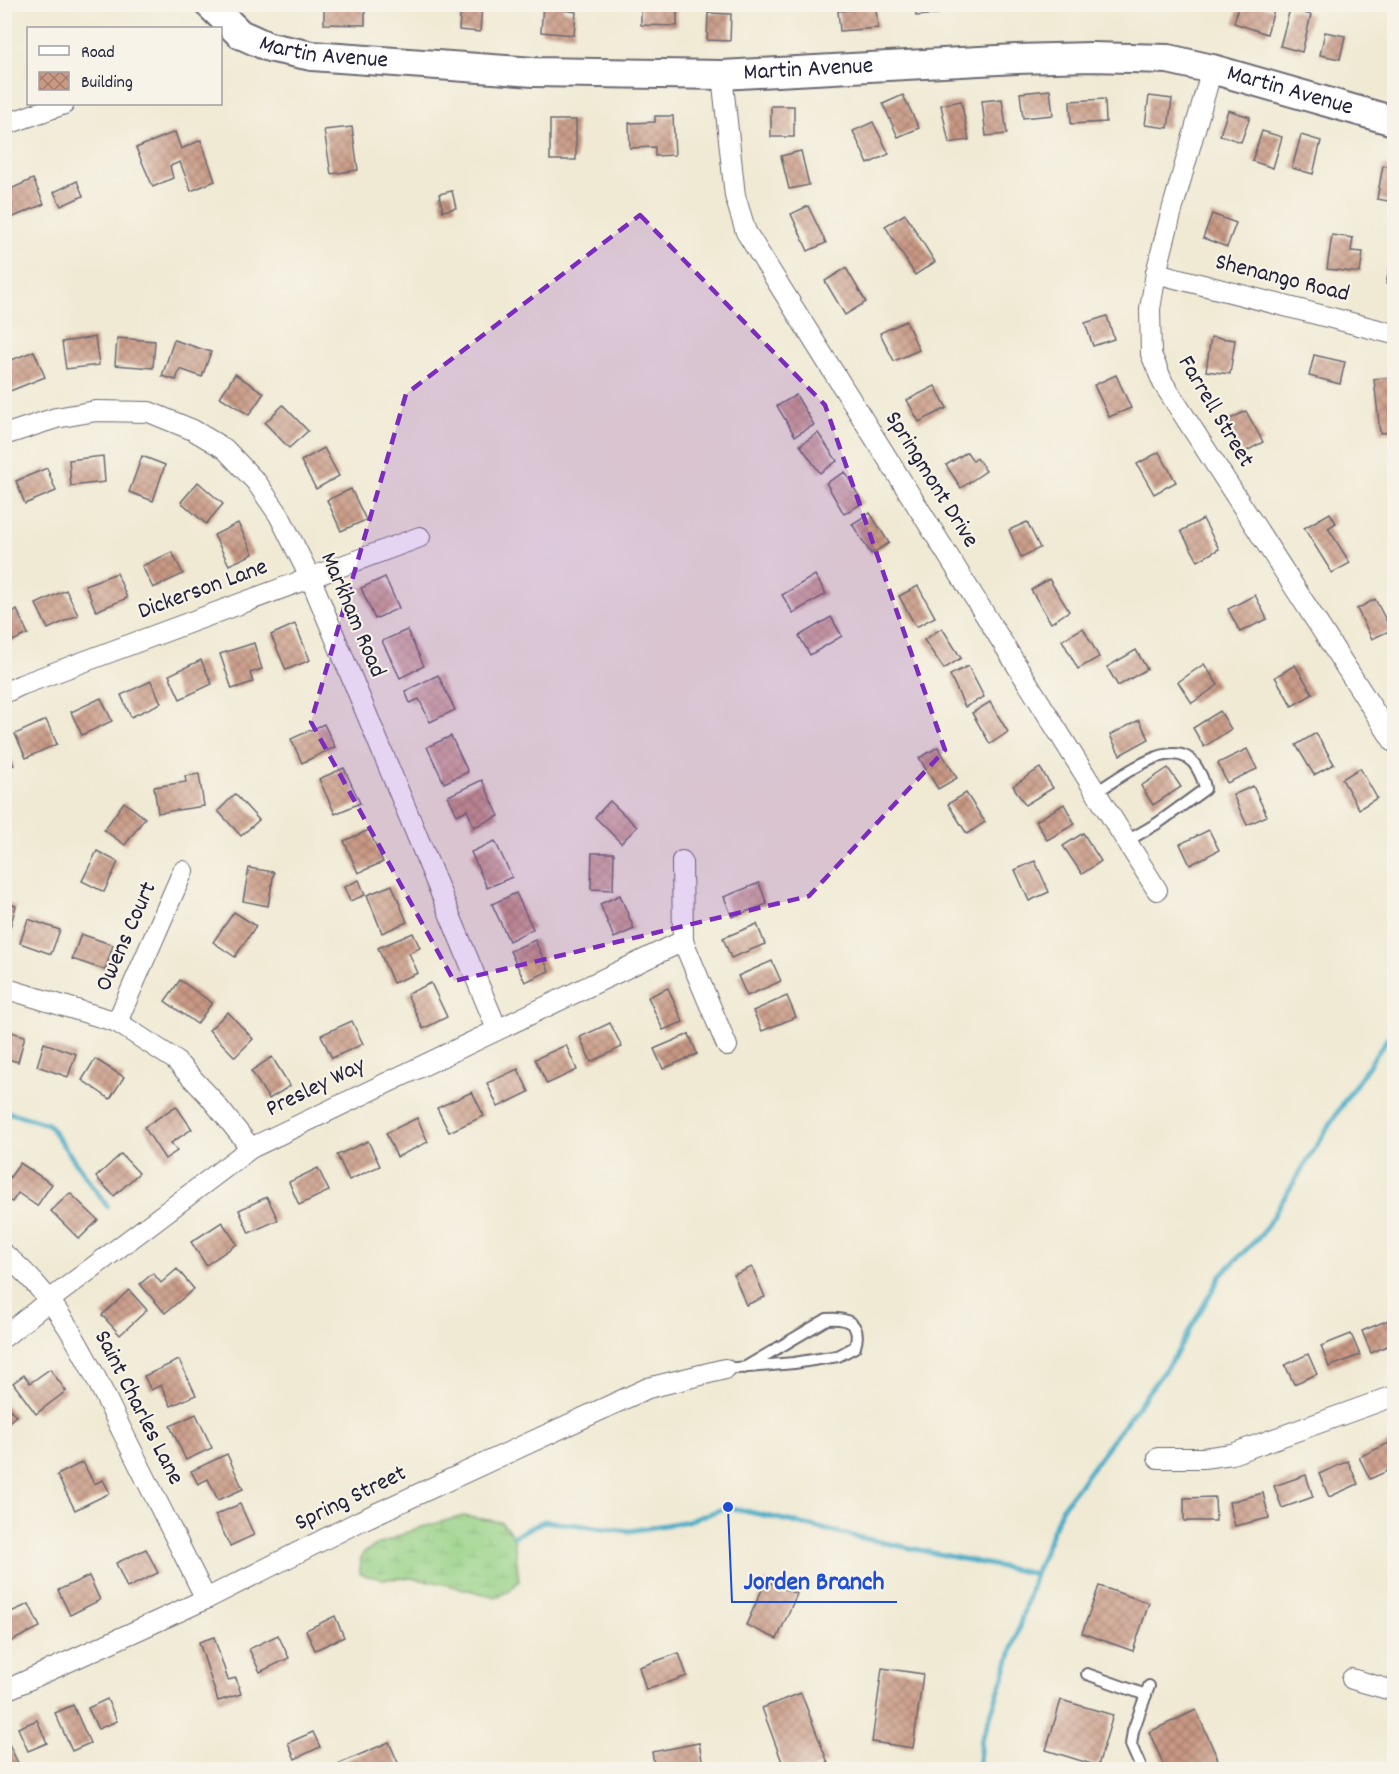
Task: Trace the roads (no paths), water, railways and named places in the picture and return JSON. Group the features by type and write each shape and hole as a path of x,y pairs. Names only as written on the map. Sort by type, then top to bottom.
{"street":[{"name":"Martin Avenue","path":"208,4 230,38 312,56 534,72 722,75 1016,59 1091,57 1168,59 1212,69 1395,121"},
{"name":"Farrell Street","path":"1212,69 1156,273 1150,309 1151,354 1163,382 1395,742"},
{"name":"Springmont Drive","path":"722,75 735,196 746,232 1157,890"},
{"path":"4,125 61,105"},
{"name":"Shenango Road","path":"1156,273 1395,334"},
{"name":"Markham Road","path":"4,435 56,418 96,411 150,411 193,430 225,449 257,483 279,515 310,578 497,1029"},
{"name":"Dickerson Lane","path":"4,693 420,537"},
{"path":"682,861 683,941 727,1046"},
{"name":"Owens Court","path":"117,1023 183,871"},
{"name":"Presley Way","path":"4,1337 251,1148 683,941"},
{"path":"4,988 117,1023 174,1059 209,1096 251,1148"},
{"name":"Saint Charles Lane","path":"4,1254 21,1267 51,1299 77,1341 206,1599"},
{"name":"Spring Street","path":"4,1691 206,1599 360,1521 648,1388 735,1368"},
{"path":"1158,1458 1203,1458 1232,1454 1395,1396"},
{"path":"1352,1678 1395,1691"}],"lane":[{"path":"1096,792 1158,755 1173,753 1185,756 1194,763 1204,780 1205,789 1158,823 1127,841"},
{"path":"827,1319 848,1320 856,1329 858,1338 855,1347 838,1356 794,1363 735,1368 827,1319"},
{"path":"1087,1674 1147,1691 1131,1745 1142,1770"}],"waterway":[{"path":"978,1770 981,1742 1035,1574 1062,1508 1175,1356 1221,1275 1261,1235 1347,1097 1394,1029"},
{"path":"4,1111 48,1124 107,1206"},
{"path":"514,1536 544,1521 630,1531 688,1521 728,1507 1035,1574"}],"place":[{"name":"Jorden Branch","path":"728,1507"}]}
